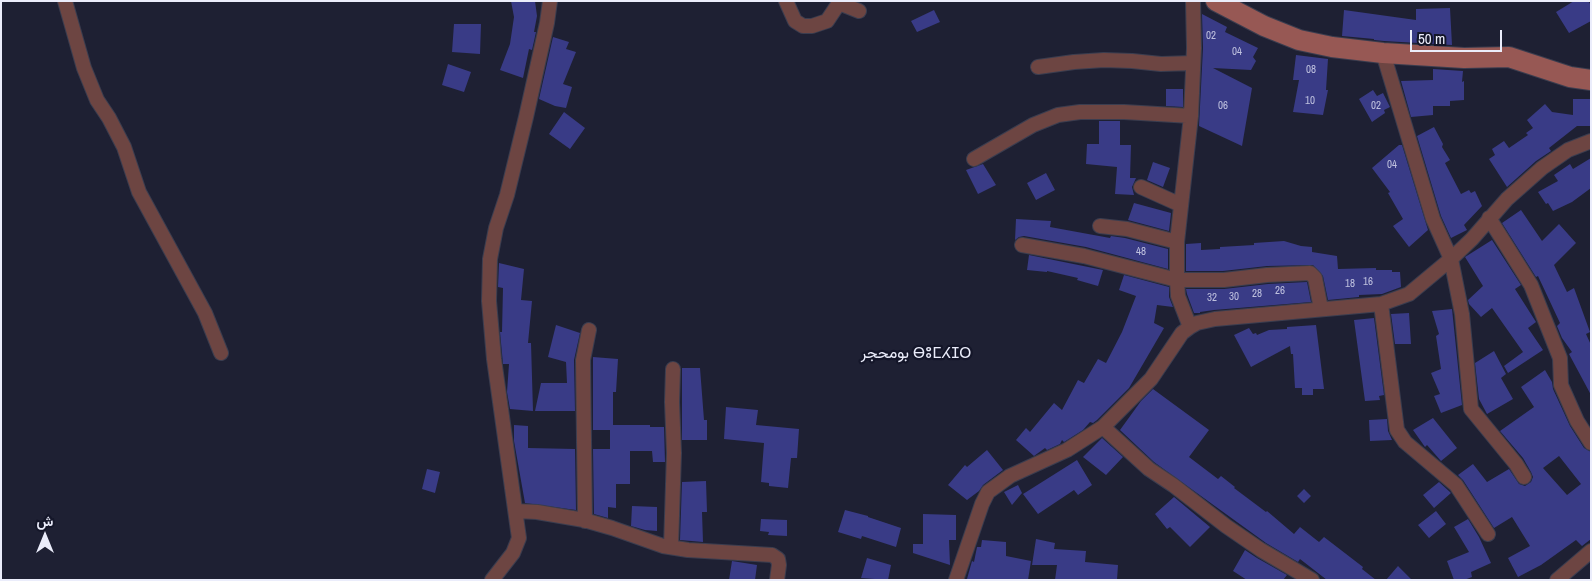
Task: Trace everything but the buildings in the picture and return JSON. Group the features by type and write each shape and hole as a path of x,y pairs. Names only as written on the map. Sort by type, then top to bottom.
{"street":[{"path":"65,1 84,68 97,100 124,147 139,192 206,313 221,353"},
{"path":"492,580 513,554 520,538 494,359 489,301 490,259 496,228 507,195 526,117 550,1"},
{"path":"786,1 795,21 803,26 812,26 827,20 839,3 859,11"},
{"path":"1190,326 1178,296 1177,242 1191,116 1193,1"},
{"path":"1216,1 1264,26 1299,40 1332,47 1383,53 1464,58 1510,56 1570,77 1591,80"},
{"path":"1383,53 1433,219 1451,258 1462,314 1472,409 1510,456 1524,477"},
{"path":"1038,67 1104,60 1161,64 1193,63"},
{"path":"974,159 1033,124 1058,115 1080,112 1124,112 1191,116"},
{"path":"956,580 982,504 988,492 1010,476 1067,450 1103,427 1151,379 1182,333 1190,326 1215,319 1381,304 1409,294 1472,239 1507,199 1542,168 1568,150 1590,143"},
{"path":"1141,187 1181,205"},
{"path":"1489,218 1531,285 1560,358 1561,385 1577,420 1591,443"},
{"path":"1100,226 1127,229 1177,242"},
{"path":"1022,245 1084,256 1177,280 1224,280 1310,273 1315,278 1321,309"},
{"path":"1381,304 1397,430 1405,442 1456,485 1488,534"},
{"path":"585,521 583,360 589,330"},
{"path":"671,547 674,453 673,368"},
{"path":"1103,427 1149,469 1174,485 1226,526 1261,550 1312,580"},
{"path":"516,511 537,512 585,521 612,528 663,546 688,550 749,552 772,555 778,559 777,580"},
{"path":"1557,580 1591,551"}],"district":[{"name":"بومحجر ⴱⵓⵎⵃⵊⵔ","path":"916,354"}]}
